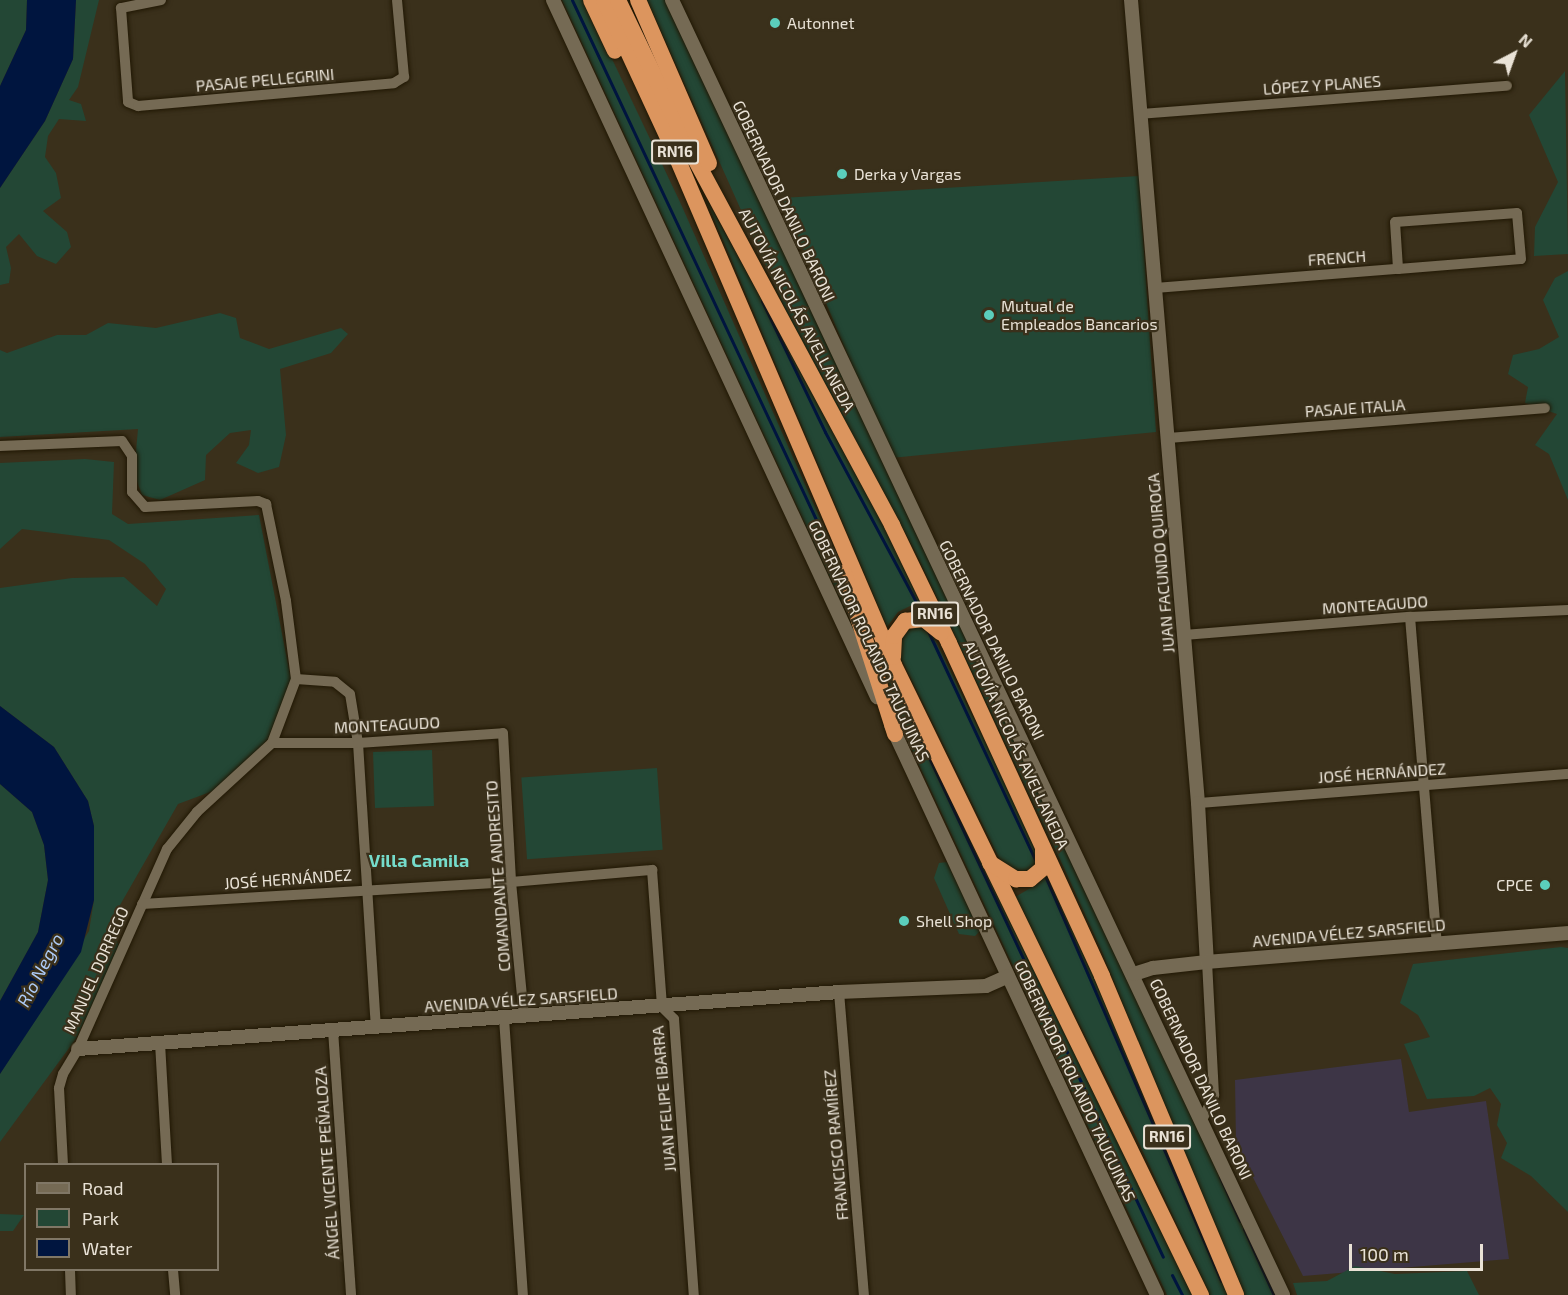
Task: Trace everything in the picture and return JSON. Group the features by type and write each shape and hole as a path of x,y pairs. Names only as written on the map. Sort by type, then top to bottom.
{"highway":[{"path":"591,0 740,307"},
{"name":"RN16","path":"604,0 674,151 894,665 987,860 1202,1295"},
{"name":"AUTOVÍA NICOLÁS AVELLANEDA","path":"618,0 687,144 892,525 950,643 1041,839 1236,1295"},
{"path":"638,0 751,260"},
{"path":"818,492 895,734"},
{"path":"894,665 894,636 909,619 928,621 950,643"},
{"path":"987,860 1016,879 1034,878 1045,861 1041,839"}],"street":[{"name":"PASAJE PELLEGRINI","path":"161,0 121,8 128,102 138,106 394,83 404,77 397,0"},
{"name":"GOBERNADOR ROLANDO TAUGUINAS","path":"553,0 1157,1295"},
{"name":"GOBERNADOR DANILO BARONI","path":"672,0 1134,974 1283,1295"},
{"name":"JUAN FACUNDO QUIROGA","path":"1131,0 1198,802 1214,1095 1202,1120"},
{"name":"LÓPEZ Y PLANES","path":"1140,114 1507,86"},
{"name":"FRENCH","path":"1155,288 1398,269 1521,259 1517,213 1395,222 1398,269"},
{"name":"PASAJE ITALIA","path":"1167,438 1545,408"},
{"path":"0,446 122,441 132,456 132,492 145,507 258,501 268,510 296,680 272,743"},
{"name":"MONTEAGUDO","path":"1184,634 1410,617 1568,610"},
{"path":"1410,617 1437,942"},
{"path":"296,680 335,682 350,694 358,743 376,1026"},
{"name":"MONTEAGUDO","path":"272,743 358,743 503,733"},
{"name":"COMANDANTE ANDRESITO","path":"503,733 511,882 524,1016"},
{"name":"MANUEL DORREGO","path":"78,1049 173,839 272,743"},
{"name":"JOSÉ HERNÁNDEZ","path":"1198,802 1568,774"},
{"name":"JOSÉ HERNÁNDEZ","path":"142,904 511,882 652,870"},
{"name":"JUAN FELIPE IBARRA","path":"652,870 662,1007 674,1019 694,1295"},
{"name":"AVENIDA VÉLEZ SARSFIELD","path":"1134,974 1153,968 1207,962 1568,933"},
{"name":"AVENIDA VÉLEZ SARSFIELD","path":"78,1049 839,992 986,986 1008,976"},
{"name":"FRANCISCO RAMÍREZ","path":"839,992 864,1295"},
{"path":"504,1018 523,1295"},
{"name":"ÁNGEL VICENTE PEÑALOZA","path":"333,1030 351,1295"},
{"path":"160,1043 167,1163"},
{"path":"63,1163 59,1088 78,1049"},
{"path":"70,1271 71,1295"},
{"path":"173,1271 175,1295"}],"shaded area":[{"path":"1401,1059 1409,1112 1486,1101 1509,1259 1303,1276 1236,1144 1235,1080"}],"green space":[{"path":"0,0 27,0 26,30 0,86"},
{"path":"76,0 99,0 78,87 69,100 81,104 86,121 59,119 48,136 45,157 56,173 61,198 43,211 67,232 71,247 56,264 37,256 19,234 6,247 11,268 9,283 0,285 0,188 45,121 73,59"},
{"path":"562,0 584,0 680,202 827,534 886,698"},
{"path":"647,0 667,0 1275,1295 1244,1295 1195,1187 1103,954 1064,868 915,551 788,315"},
{"path":"1565,71 1568,254 1534,256 1535,227 1558,182 1529,115"},
{"name":"Mutual de Empleados Bancarios","path":"1139,176 1156,432 891,458 782,198"},
{"path":"703,193 886,525 920,601 898,612 887,627"},
{"path":"1568,271 1568,500 1549,454 1535,445 1557,414 1525,403 1528,387 1508,374 1513,355 1539,349 1559,337 1543,300 1555,278"},
{"path":"220,313 236,318 240,338 269,349 341,328 348,334 331,353 280,369 286,435 279,467 258,473 236,463 249,445 251,430 230,433 206,455 205,480 160,500 142,495 134,473 138,429 0,437 0,350 7,353 57,335 86,335 108,323 156,328"},
{"path":"85,459 114,462 112,514 128,524 259,515 291,680 268,739 221,788 178,804 108,926 121,949 75,1040 0,1142 0,1074 89,931 94,900 94,826 88,801 54,747 0,706 0,588 72,578 124,577 157,606 166,589 145,564 109,540 22,529 0,549 0,463"},
{"path":"870,624 1194,1295 1167,1295 905,735"},
{"path":"920,625 931,632 1036,845 1038,860 1027,875 1004,868 897,650 902,630"},
{"path":"432,750 434,806 375,808 373,752"},
{"path":"657,768 663,850 527,859 521,777"},
{"path":"0,784 32,812 44,845 48,880 38,932 0,1001"},
{"path":"947,862 980,931 975,936 959,934 934,878 939,863"},
{"path":"1046,869 1112,1017 1175,1177 1229,1295 1210,1295 1129,1122 1015,897 1039,883"},
{"path":"1568,948 1568,1212 1531,1176 1501,1158 1507,1143 1497,1125 1501,1104 1490,1088 1474,1096 1427,1099 1404,1044 1430,1037 1418,1015 1400,1003 1413,964"},
{"path":"0,1214 24,1215 13,1231 0,1231"},
{"path":"1355,1266 1395,1274 1467,1271 1479,1295 1297,1295 1293,1283 1327,1281"}],"water":[{"path":"27,0 76,0 73,59 45,121 0,188 0,86 26,30"},
{"name":"Río Negro","path":"0,706 54,747 88,801 94,826 94,900 81,952 0,1074 0,1001 38,932 48,880 44,845 32,812 0,784"}],"waterway":[{"path":"572,0 827,543 831,559"},
{"path":"762,301 825,432 915,600"},
{"path":"928,631 1035,859"},
{"path":"905,706 1163,1257"},
{"path":"1046,878 1221,1281"},
{"path":"1220,1177 1240,1221"},
{"path":"1244,1229 1274,1295"},
{"path":"1172,1275 1182,1295"}],"place":[{"name":"Autonnet","path":"775,23"},
{"name":"Derka y Vargas","path":"842,174"},
{"name":"Mutual de Empleados Bancarios","path":"989,315"},
{"name":"CPCE","path":"1545,885"},
{"name":"Shell Shop","path":"904,921"}],"district":[{"name":"Villa Camila","path":"419,860"}]}
